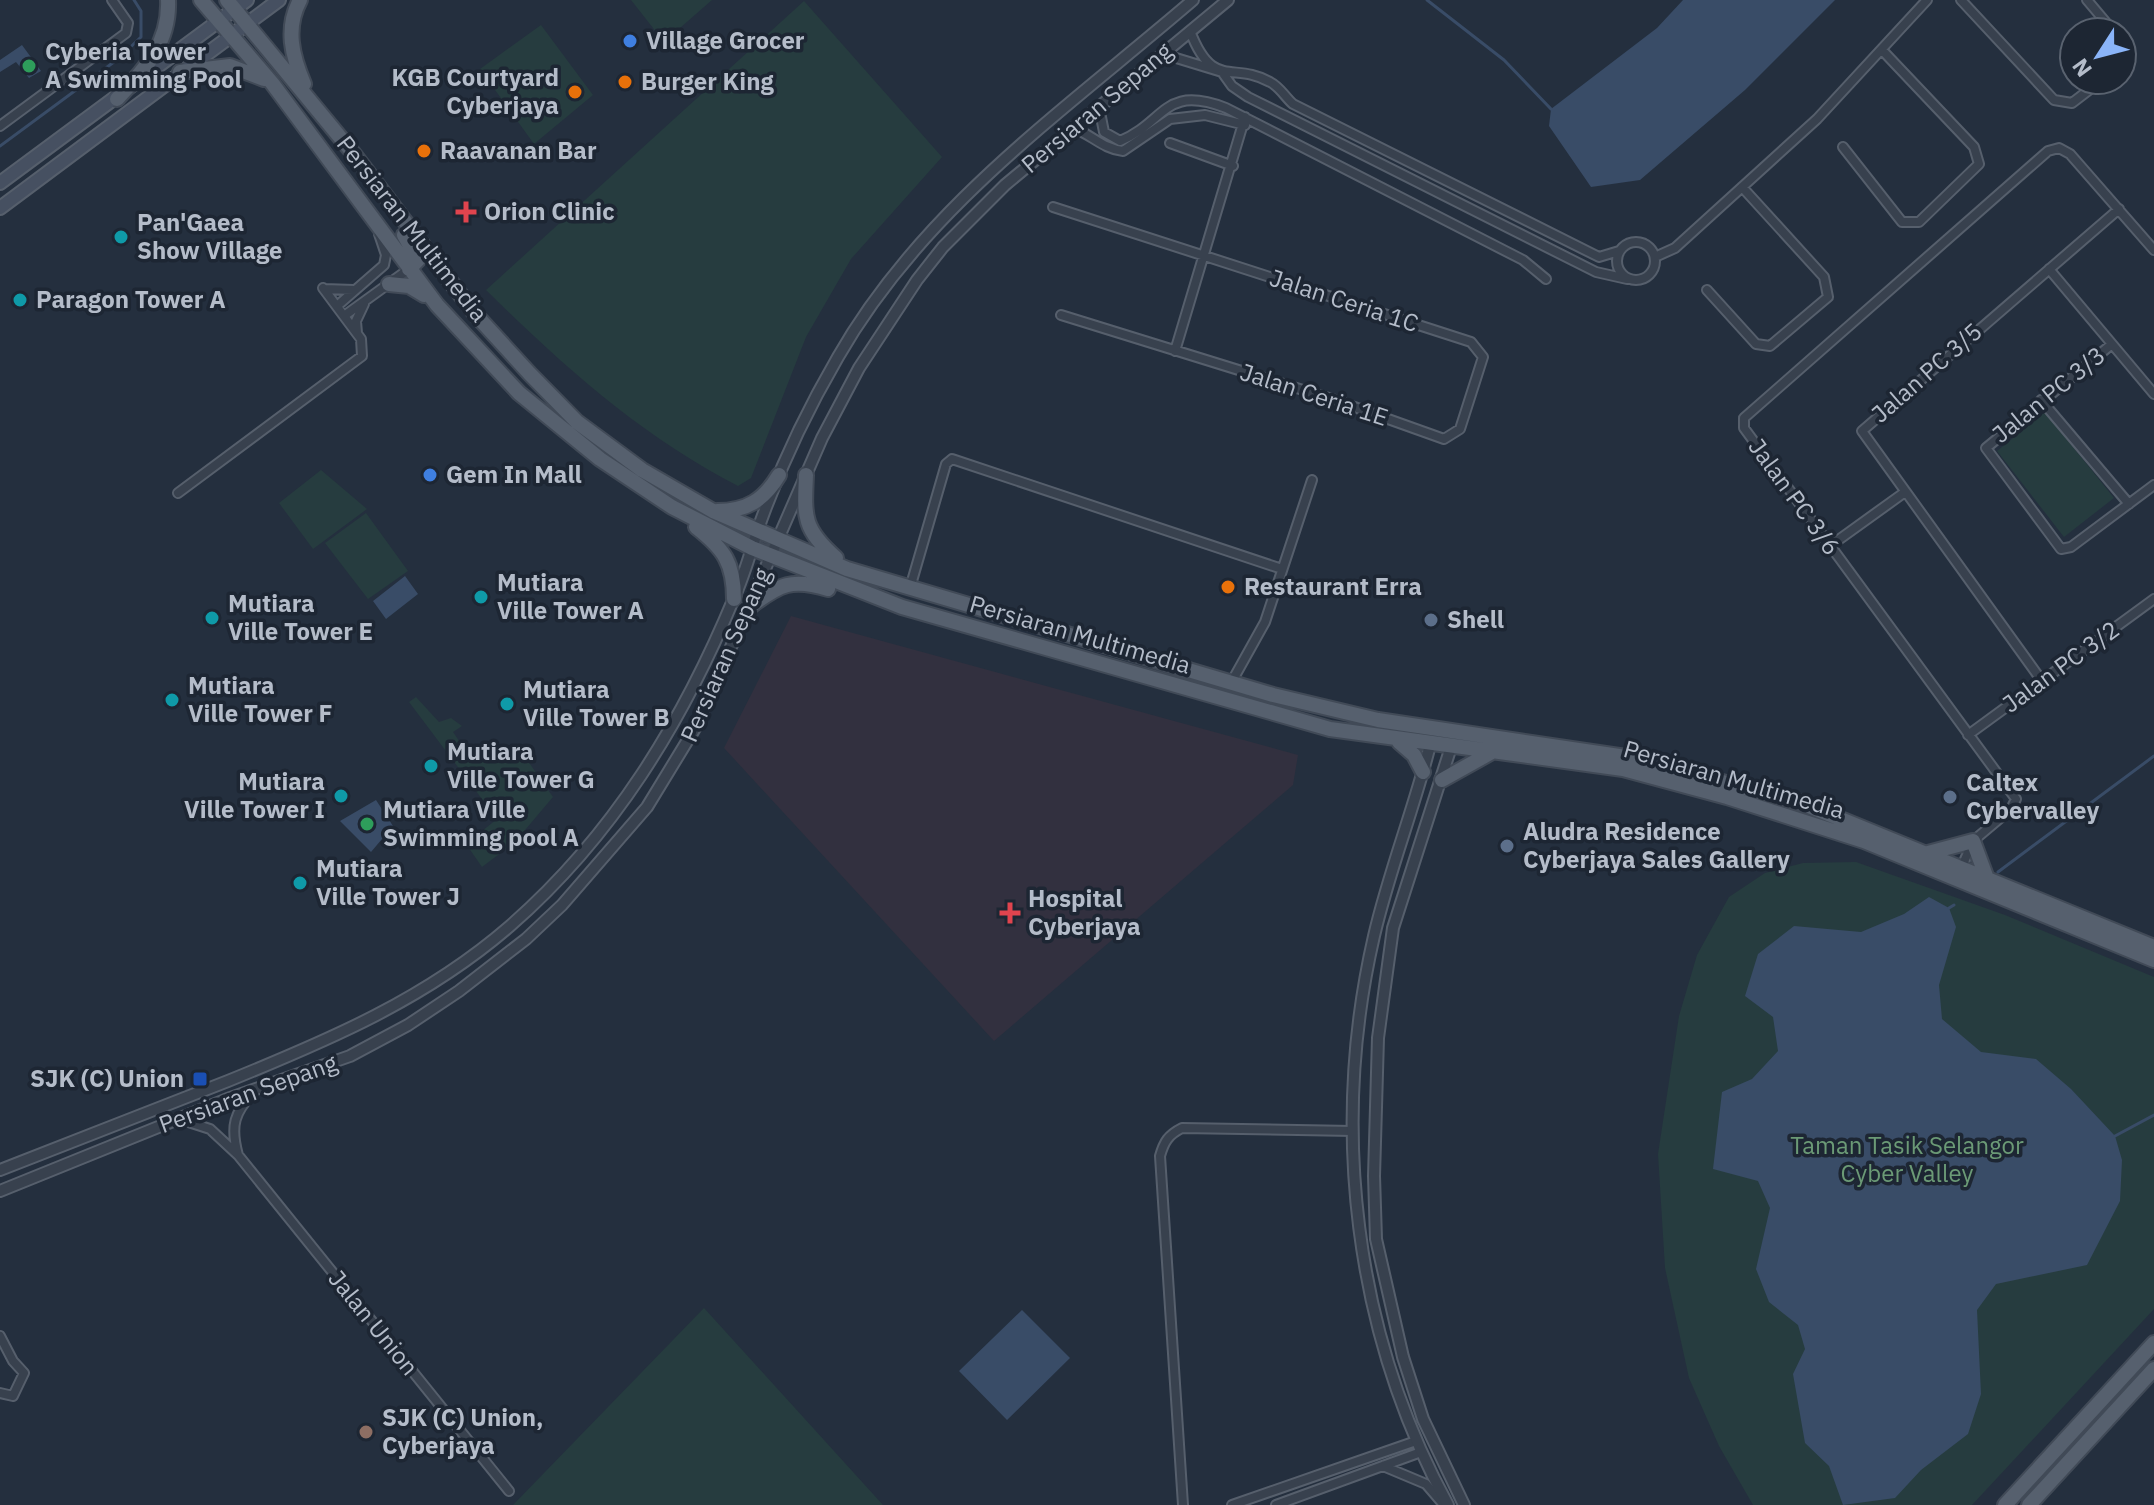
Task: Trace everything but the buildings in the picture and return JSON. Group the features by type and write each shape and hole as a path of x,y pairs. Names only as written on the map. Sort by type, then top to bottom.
{"main road":[{"path":"117,99 160,46 169,15 168,0"},
{"name":"Persiaran Multimedia","path":"201,0 272,83 437,305 519,393 554,424 672,507 752,548 872,597 1330,729 1623,769 1727,797 1959,872 2154,960"},
{"path":"0,208 279,0"},
{"path":"300,0 291,26 294,61 314,104"},
{"path":"0,183 221,21 237,3"},
{"name":"Persiaran Multimedia","path":"237,3 247,23 314,104 476,315 577,422 642,470 713,511 847,569 1231,683 1365,718 1654,764 1799,802 1928,853 1959,872 1986,876 2154,947"},
{"path":"180,72 230,66 272,83"},
{"path":"387,199 394,221 417,255 418,260 409,269"},
{"path":"389,284 409,286 437,305"},
{"path":"713,511 753,504 763,497 779,475"},
{"path":"806,475 805,511 809,530 817,543 847,569"},
{"path":"672,507 721,547 730,561 734,599"},
{"path":"751,606 782,585 802,581 872,597"},
{"path":"1397,740 1414,755 1423,772"},
{"path":"1442,780 1493,752"},
{"path":"1928,853 1973,841 1986,876"},
{"path":"2005,1505 2154,1343"},
{"path":"2029,1505 2154,1369"}],"street":[{"path":"0,126 126,33 128,23 112,0"},
{"name":"Persiaran Sepang","path":"0,1170 374,1019 443,978 500,934 567,871 629,794 691,695 734,599 779,475 838,356 900,266 982,179 1193,0"},
{"path":"1151,36 1202,0"},
{"name":"Persiaran Sepang","path":"0,1191 178,1119 350,1056 408,1025 494,966 562,905 623,838 671,770 720,680 777,540 859,368 917,280 976,212 1228,0"},
{"path":"1655,257 1675,248 1817,119 1927,0"},
{"path":"1961,0 2054,100 2072,103 2081,96"},
{"path":"2087,0 2100,16"},
{"path":"1163,54 1222,72 1270,82 1293,104 1599,257 1619,251 1629,244 1640,243 1649,248 1655,257 1654,268 1648,277 1638,281 1596,272 1248,97 1232,86 1222,72 1197,49 1190,31"},
{"path":"1843,147 1902,222 1919,222 1979,164 1974,147 1882,50"},
{"path":"1099,107 1104,132 1120,141 1164,108 1178,103 1207,101 1244,121"},
{"path":"1073,128 1089,133 1105,147 1123,151 1170,119 1205,115 1244,121 1262,127 1523,260 1546,279"},
{"path":"1175,351 1244,121"},
{"path":"1170,143 1233,166"},
{"name":"Jalan PC 3/6","path":"1959,872 1973,841 2011,809 2016,799 1744,428 1744,418 2048,151 2059,148 2070,154 2119,209"},
{"path":"1707,290 1756,344 1763,346 1770,346 1828,297 1824,277 1742,187"},
{"name":"Jalan Ceria 1C","path":"1053,207 1471,342 1483,357 1460,429 1452,436"},
{"path":"2119,209 2154,250"},
{"name":"Jalan PC 3/5","path":"2042,681 1862,431 2119,209"},
{"path":"337,306 380,271 386,255 370,217"},
{"path":"1619,251 1617,266 1627,279"},
{"path":"344,316 409,269"},
{"path":"2049,269 2154,394"},
{"path":"178,493 358,361 364,349 357,334 323,288 340,292 363,285"},
{"path":"357,334 358,315 369,298"},
{"name":"Jalan Ceria 1E","path":"1061,315 1332,399 1444,439 1452,436"},
{"name":"Jalan PC 3/3","path":"2112,344 1986,448 2061,549 2071,547 2154,485"},
{"path":"2041,400 2129,504"},
{"path":"910,588 946,464 952,459 1282,569"},
{"path":"1231,683 1265,622 1312,480"},
{"path":"1830,546 1905,492"},
{"name":"Jalan PC 3/2","path":"1968,735 2154,599"},
{"path":"1430,745 1374,935 1357,1026 1353,1184 1370,1301 1416,1441 1446,1505"},
{"path":"1451,747 1393,928 1378,1038 1374,1192 1376,1239 1403,1357 1423,1419 1464,1505"},
{"path":"238,1155 232,1131 234,1119 241,1105 259,1088"},
{"name":"Jalan Union","path":"178,1119 210,1129 238,1155 509,1491"},
{"path":"1183,1505 1160,1156 1163,1145 1167,1137 1182,1128 1353,1131"},
{"path":"0,1336 13,1361 24,1373 13,1396 0,1393"},
{"path":"1232,1505 1416,1441"},
{"path":"1276,1505 1421,1452"},
{"path":"1383,1466 1426,1484 1446,1505"}],"shaded area":[{"name":"Hospital Cyberjaya","path":"791,616 1298,755 1293,785 994,1041 724,748"}],"green space":[{"path":"631,0 712,0 664,42"},
{"path":"804,1 942,157 851,259 806,337 751,478 738,486 668,445 636,422 574,372 486,290"},
{"path":"541,25 593,95 534,144 480,69"},
{"path":"2045,412 2114,498 2064,537 1997,451"},
{"path":"321,470 367,509 313,549 279,503"},
{"path":"366,513 408,571 368,599 325,543"},
{"path":"416,697 439,722 451,718 462,726 453,732 468,754 480,743 489,751 500,745 514,762 523,754 553,797 514,843 482,867 466,844 497,819 409,702"},
{"name":"Taman Tasik Selangor Cyber Valley","path":"1856,862 2005,915 2154,977 2154,1309 1972,1505 1753,1505 1719,1446 1689,1378 1665,1268 1658,1154 1679,1016 1697,955 1729,897 1765,873 1803,863"},
{"path":"704,1308 883,1505 513,1505"}],"water":[{"path":"1683,0 1835,0 1745,90 1640,180 1591,187 1549,126 1551,109 1657,28"},
{"name":"Cyberia Tower A Swimming Pool","path":"22,45 41,71 29,78 16,62 0,72 0,60"},
{"path":"405,576 418,594 386,619 373,601"},
{"name":"Mutiara Ville Swimming pool A","path":"376,800 393,826 371,852 340,821"},
{"path":"1929,897 1949,908 1956,927 1939,985 1942,1019 1981,1052 2036,1059 2071,1089 2115,1136 2122,1160 2120,1201 2087,1265 1996,1284 1977,1310 1981,1394 1968,1434 1921,1470 1895,1498 1843,1505 1829,1466 1805,1443 1793,1374 1805,1349 1798,1325 1769,1302 1756,1269 1770,1208 1758,1181 1713,1169 1722,1092 1752,1079 1778,1051 1773,1017 1745,996 1758,954 1794,926 1861,932 1904,914"},
{"path":"1022,1310 1070,1358 1007,1420 959,1371"}],"waterway":[{"path":"0,146 118,59 141,37 141,11 134,0"},
{"path":"1427,0 1504,60 1551,109"},
{"path":"1998,872 2154,756"},
{"path":"1949,908 1954,905"},
{"path":"2115,1136 2154,1115"}],"place":[{"name":"Village Grocer","path":"630,41"},
{"name":"Cyberia Tower A Swimming Pool","path":"29,66"},
{"name":"Burger King","path":"625,82"},
{"name":"KGB Courtyard Cyberjaya","path":"575,92"},
{"name":"Raavanan Bar","path":"424,151"},
{"name":"Orion Clinic","path":"466,212"},
{"name":"Pan'Gaea Show Village","path":"121,237"},
{"name":"Paragon Tower A","path":"20,300"},
{"name":"Gem In Mall","path":"430,475"},
{"name":"Restaurant Erra","path":"1228,587"},
{"name":"Mutiara Ville Tower A","path":"481,597"},
{"name":"Mutiara Ville Tower E","path":"212,618"},
{"name":"Shell","path":"1431,620"},
{"name":"Mutiara Ville Tower F","path":"172,700"},
{"name":"Mutiara Ville Tower B","path":"507,704"},
{"name":"Mutiara Ville Tower G","path":"431,766"},
{"name":"Mutiara Ville Tower I","path":"341,796"},
{"name":"Caltex Cybervalley","path":"1950,797"},
{"name":"Mutiara Ville Swimming pool A","path":"367,824"},
{"name":"Aludra Residence Cyberjaya Sales Gallery","path":"1507,846"},
{"name":"Mutiara Ville Tower J","path":"300,883"},
{"name":"Hospital Cyberjaya","path":"1010,913"},
{"name":"SJK (C) Union","path":"200,1079"},
{"name":"SJK (C) Union, Cyberjaya","path":"366,1432"}]}
